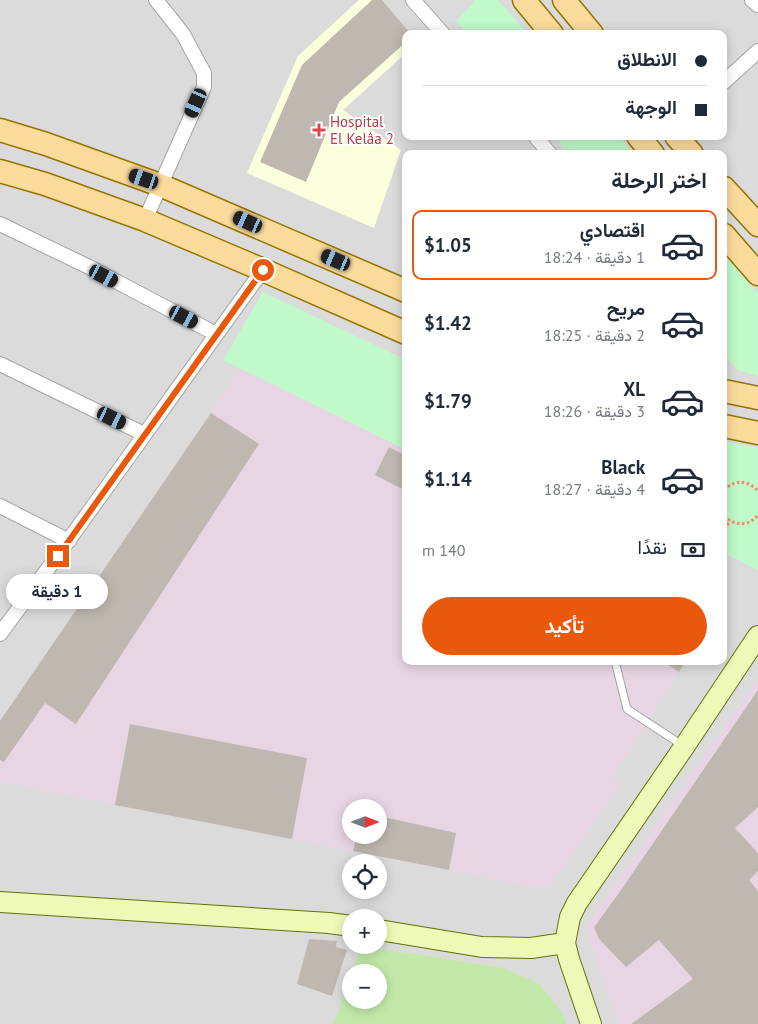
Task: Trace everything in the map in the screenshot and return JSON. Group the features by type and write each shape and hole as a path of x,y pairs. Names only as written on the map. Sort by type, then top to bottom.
{"main road":[{"path":"524,0 549,30"},
{"path":"564,0 589,30"},
{"path":"0,130 46,144 160,185 402,289"},
{"path":"641,140 650,150"},
{"path":"680,140 688,150"},
{"path":"0,171 45,184 145,220 402,331"},
{"path":"727,191 758,225"},
{"path":"727,238 758,274"},
{"path":"727,392 758,398"},
{"path":"727,427 758,433"}],"street":[{"path":"145,220 204,87 204,73 183,34 156,0"},
{"path":"752,0 758,5"},
{"path":"420,3 440,30"},
{"path":"727,79 758,51"},
{"path":"538,140 547,150"},
{"path":"0,224 88,267 216,334"},
{"path":"0,634 263,270"},
{"path":"0,364 144,434"},
{"path":"0,506 69,541"},
{"path":"590,1024 565,943 570,917 577,903 758,636"},
{"path":"0,902 342,925"},
{"path":"387,931 482,947 531,948 565,943"}],"lane":[{"path":"616,665 627,709 684,747"}],"path":[{"path":"727,487 741,482 748,483 757,489"},
{"path":"727,518 736,524 744,524 750,522 758,515"},
{"path":"727,525 730,521"}],"shaded area":[{"path":"0,0 758,0 758,1024 0,1024"},
{"name":"Hospital El Kelâa 2","path":"359,0 382,0 408,30 402,30 402,57 343,110 401,150 374,228 247,173 298,56"},
{"path":"241,369 402,448 402,665 683,665 612,778 620,785 548,890 387,858 387,854 365,854 0,782 0,721"},
{"path":"758,679 758,1024 619,1024 585,927"}],"green space":[{"path":"498,0 524,30 464,30 456,21 475,1"},
{"path":"558,140 622,140 631,150 565,150"},
{"path":"727,257 758,293 758,376 737,370 727,358"},
{"path":"263,292 402,358 402,448 223,360"},
{"path":"727,442 758,448 758,570 727,554"},
{"path":"387,950 503,968 540,984 563,1015 566,1024 334,1024 342,1001 342,1009 387,1009 387,964 355,964 358,954 387,954"}],"building":[{"path":"372,0 382,0 408,30 402,30 402,46 339,102 306,182 260,162 302,65"},
{"path":"211,413 259,444 76,724 45,703 4,762 0,760 0,721"},
{"path":"389,447 402,454 402,489 375,475"},
{"path":"668,665 683,665 679,672"},
{"path":"758,690 758,807 735,828 758,853 758,871 749,880 758,891 758,1024 631,1024 693,979 659,940 626,967 599,939 594,927"},
{"path":"130,724 307,758 292,839 115,805"},
{"path":"388,818 456,833 449,870 387,858 387,854 368,854 353,851 355,844 388,844"},
{"path":"309,939 337,941 336,947 342,949 342,954 346,954 332,996 297,984"}],"place":[{"name":"Hospital El Kelâa 2","path":"319,130"}],"route":[{"path":"58,556 263,270"}]}
